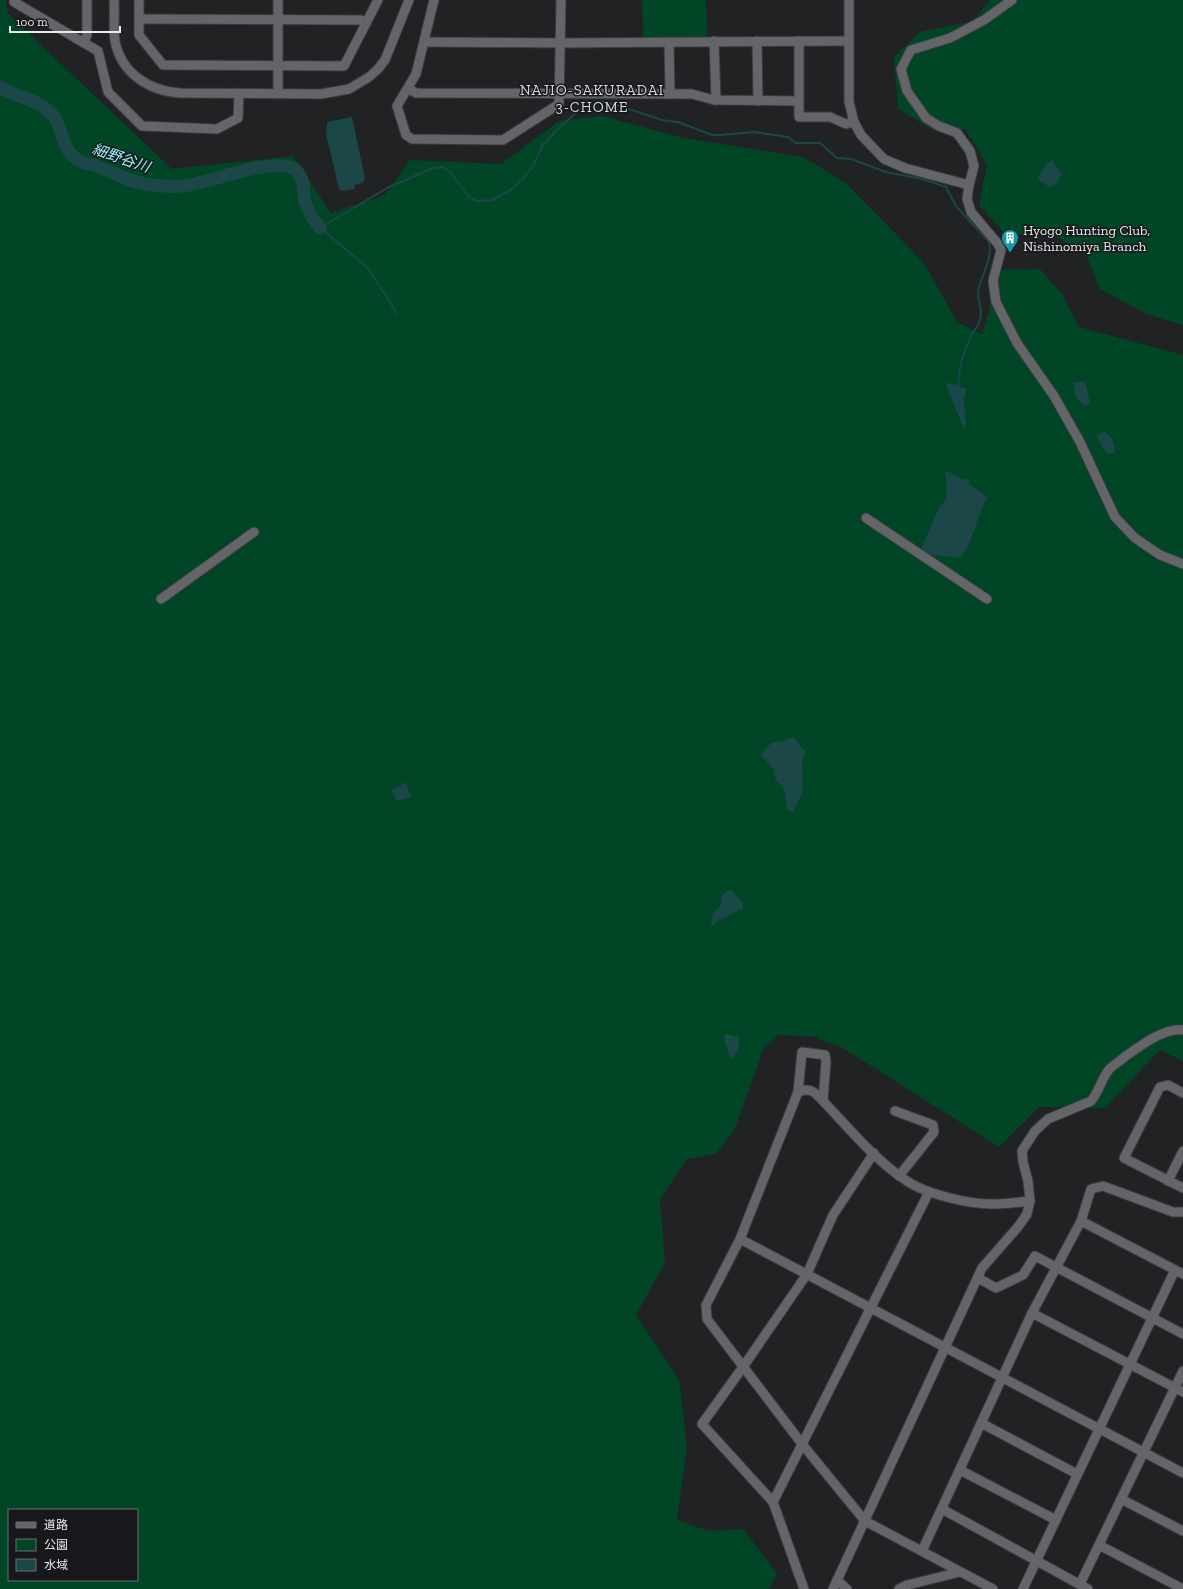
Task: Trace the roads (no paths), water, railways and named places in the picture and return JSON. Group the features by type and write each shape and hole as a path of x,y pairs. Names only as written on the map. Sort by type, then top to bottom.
{"street":[{"path":"14,0 14,2 98,51 108,92 142,126 217,129 238,118 238,93"},
{"path":"84,43 87,35 87,0"},
{"path":"114,0 115,40 117,49 127,67 141,81 169,92 321,94 349,89 370,77 378,69 385,60 409,0"},
{"path":"139,0 139,35 164,65 278,66 344,66 378,0"},
{"path":"278,0 278,93"},
{"path":"434,0 416,74 409,89 397,106 406,135 412,139 503,140 559,104 561,0"},
{"path":"849,0 850,102 854,122 861,135 884,159 905,168 969,185"},
{"path":"1012,0 984,20 950,38 911,50 901,69 907,91 926,118 939,126 957,133 970,151 974,166 967,199 970,212 998,244 1001,250 993,281 996,302 1017,343 1054,396 1080,442 1116,517 1136,538 1160,555 1183,564"},
{"path":"139,19 361,20 366,23"},
{"path":"714,41 716,100"},
{"path":"757,41 758,101"},
{"path":"799,41 799,117 830,117 846,124 854,122"},
{"path":"425,42 561,43 849,41"},
{"path":"669,42 670,94"},
{"path":"409,89 416,93 692,94 716,100 799,101"},
{"path":"866,518 987,599"},
{"path":"161,599 254,532"},
{"path":"833,1589 982,1268 1018,1227 1027,1214 1030,1201 1022,1151 1035,1131 1048,1120 1091,1100 1096,1095 1101,1080 1109,1069 1145,1043 1177,1029 1183,1030"},
{"path":"823,1101 826,1062 825,1055 802,1052 798,1092 740,1239 706,1305 707,1319 802,1444 865,1521 993,1589"},
{"path":"1183,1093 1168,1085 1160,1087 1124,1158 1183,1188"},
{"path":"798,1092 810,1090 815,1092 874,1153 899,1176 929,1192 971,1202 996,1204 1030,1201"},
{"path":"895,1111 933,1125 934,1132 899,1176"},
{"path":"1168,1180 1183,1151"},
{"path":"804,1589 773,1502 702,1424 807,1274 833,1215 874,1153"},
{"path":"922,1552 1032,1314 1081,1221 1091,1189 1103,1186 1173,1212 1183,1212"},
{"path":"773,1502 929,1192"},
{"path":"1023,1589 1152,1318 1179,1272 1081,1221"},
{"path":"740,1239 1183,1473"},
{"path":"978,1278 996,1288 1023,1274 1035,1256 1183,1334"},
{"path":"1032,1314 1179,1390"},
{"path":"942,1509 1084,1587 1099,1545 1121,1499 1144,1452 1179,1390 1183,1371"},
{"path":"981,1423 1077,1474"},
{"path":"960,1470 1056,1520"},
{"path":"1121,1499 1183,1531"},
{"path":"1099,1545 1183,1589"},
{"path":"906,1588 960,1572"},
{"path":"837,1580 846,1589"}],"water":[{"path":"352,117 365,179 363,183 354,185 355,189 343,191 339,189 326,134 327,122"},
{"path":"1052,160 1062,175 1056,184 1049,187 1038,179 1040,173"},
{"path":"945,382 967,389 964,399 966,428 963,427"},
{"path":"1073,382 1085,382 1090,403 1086,406 1076,398"},
{"path":"1104,432 1111,438 1115,453 1106,453 1096,436"},
{"path":"947,471 962,480 969,478 969,484 988,498 984,503 969,544 960,558 922,554 920,551 939,508 946,499 947,491 945,473"},
{"path":"793,737 806,752 802,762 803,791 793,812 789,811 787,808 785,791 776,781 773,768 761,756 761,754 772,742 781,742"},
{"path":"406,782 411,797 397,801 391,790"},
{"path":"729,890 732,890 743,904 743,908 711,925 713,913 721,906 722,896"},
{"path":"727,1034 739,1037 738,1049 732,1058 730,1058 724,1038"}],"waterway":[{"name":"細野谷川","path":"0,87 6,91 38,104 51,113 59,125 67,148 71,154 78,159 84,163 94,165 136,182 159,186 181,186 256,168 284,166 294,169 298,172 302,180 305,202 308,209 320,228"},
{"path":"397,313 367,267 320,228 387,188 433,168 442,167 446,169 452,174 468,196 476,201 492,200 512,189 521,181 533,166 543,145 579,110 602,102 620,106 662,120 678,122 712,135 754,132 788,137 796,143 820,143 837,158 851,159 886,172 922,179 946,187 956,206 989,242 990,248 989,259 978,291 981,316 978,325 966,346 960,367 958,387"}],"place":[{"name":"Hyogo Hunting Club, Nishinomiya Branch","path":"1010,253"}],"district":[{"name":"NAJIO-SAKURADAI 3-CHOME","path":"592,98"}]}
